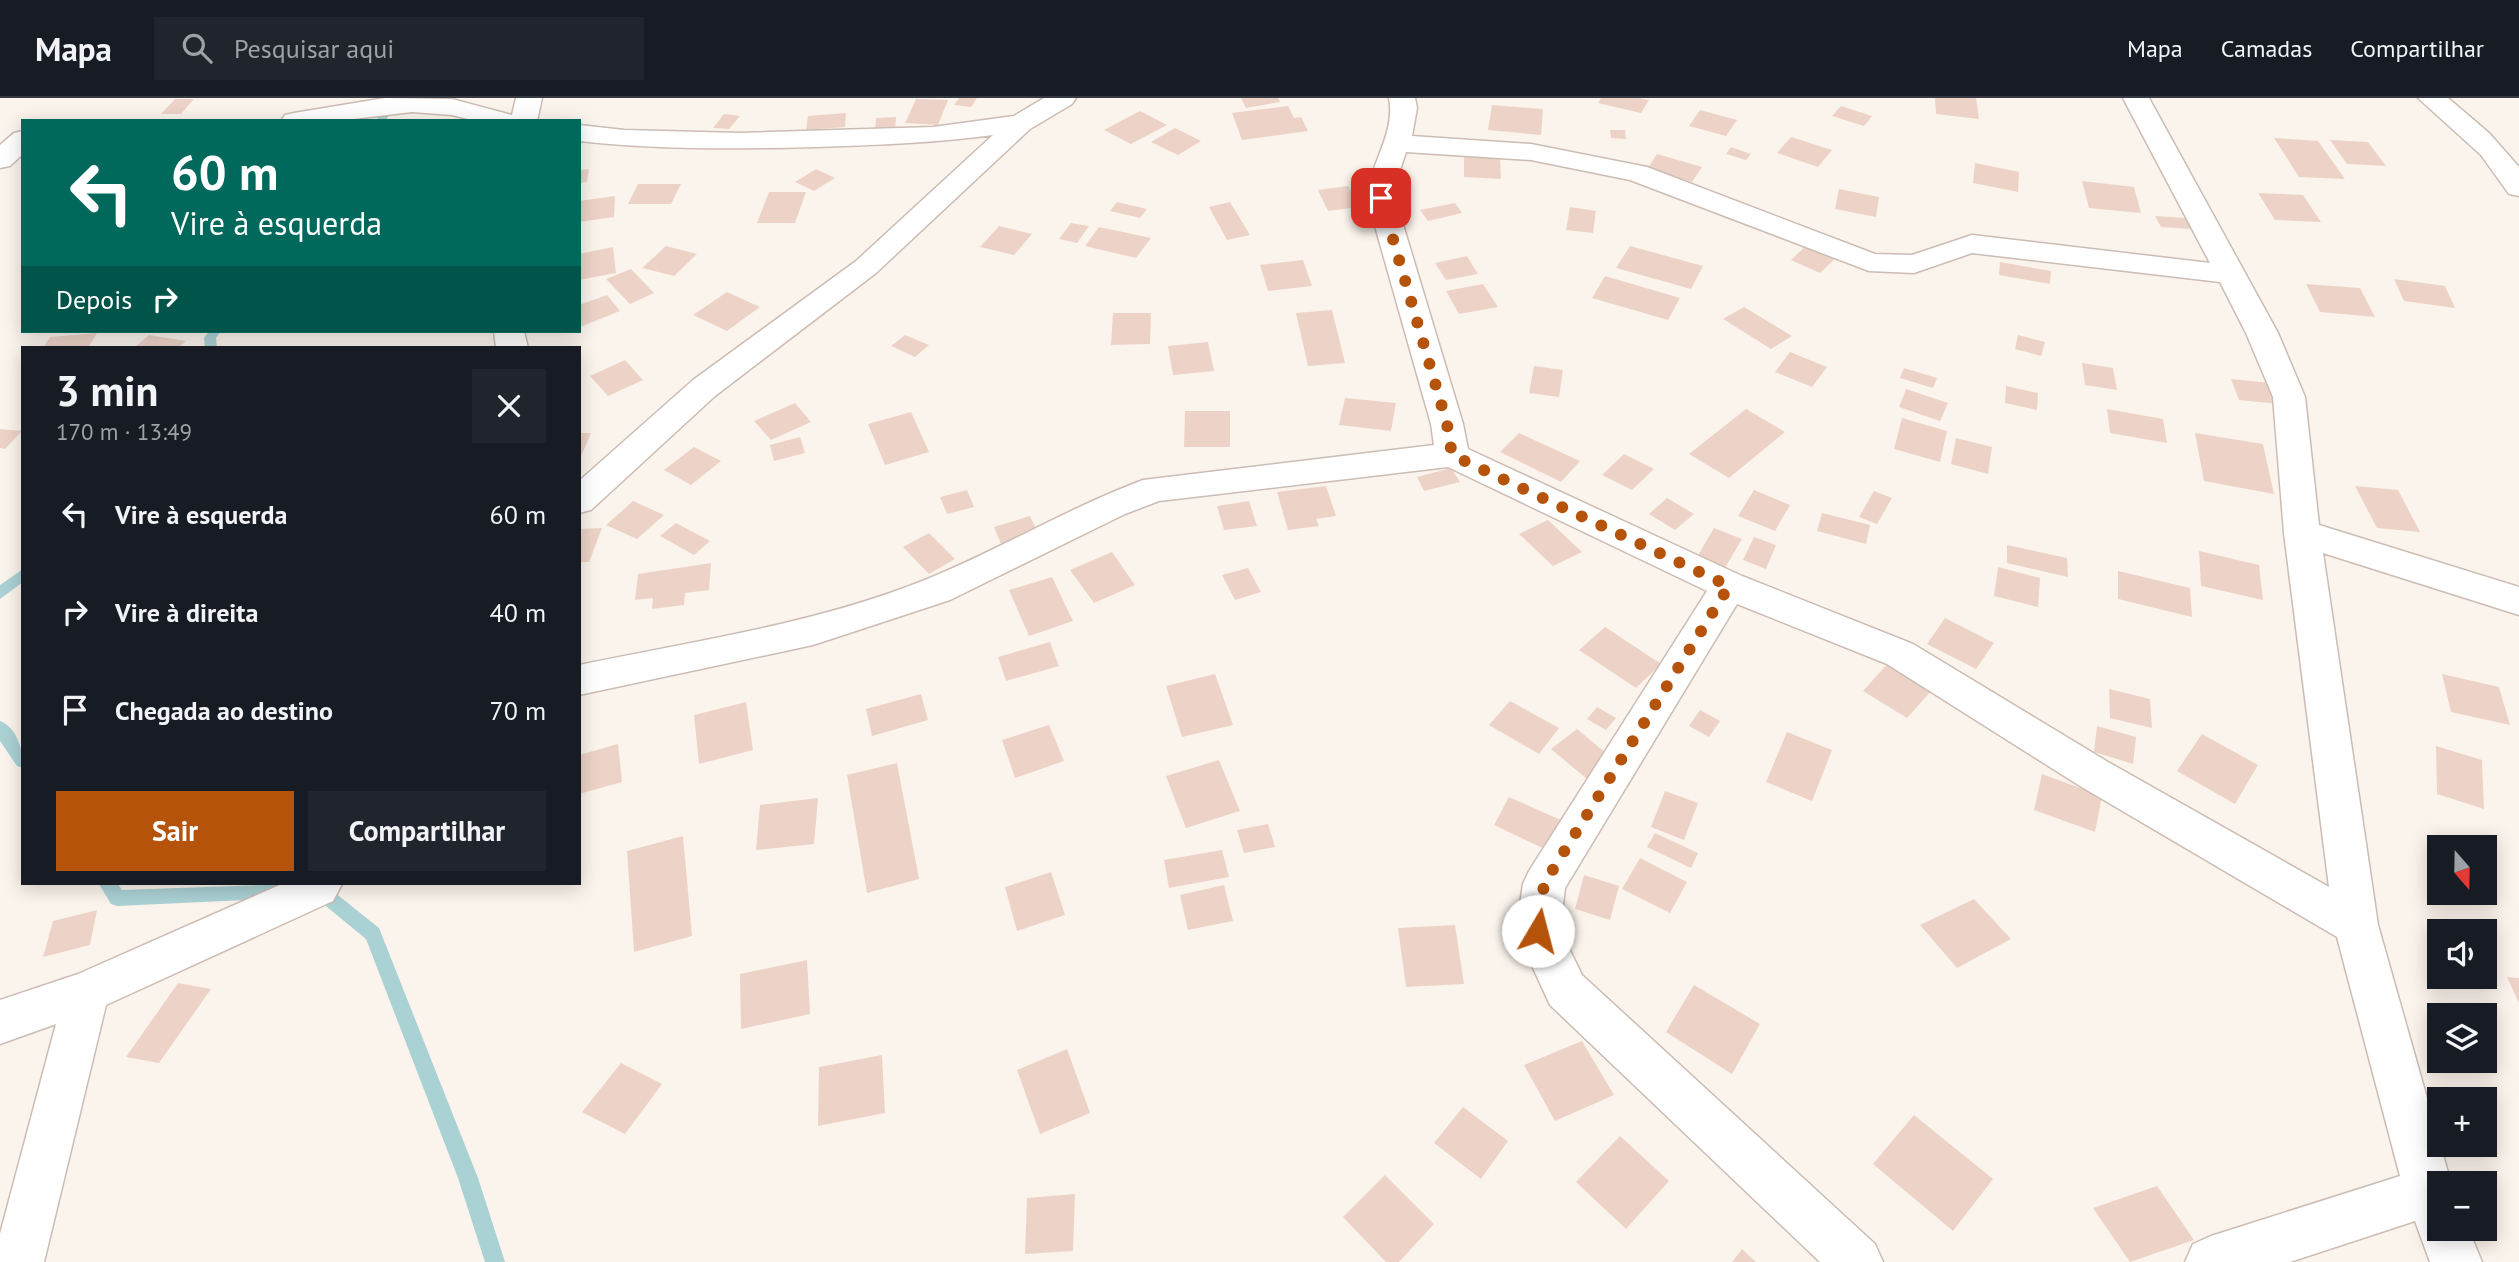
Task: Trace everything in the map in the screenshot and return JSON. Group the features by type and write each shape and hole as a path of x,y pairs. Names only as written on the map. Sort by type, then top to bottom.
{"street":[{"path":"524,119 529,98"},
{"path":"581,499 704,388 866,267 1021,123 1063,98"},
{"path":"1402,98 1403,121 1380,184 1381,198 1447,424 1452,455"},
{"path":"2136,98 2262,333 2289,397 2302,533 2356,925 2427,1177"},
{"path":"2431,98 2481,136 2504,162 2519,188"},
{"path":"304,119 356,109 414,104 450,106 498,119"},
{"path":"581,132 624,138 740,141 933,135 1021,123"},
{"path":"0,129 21,129"},
{"path":"0,160 21,141"},
{"path":"1394,143 1531,152 1637,173 1869,262 1916,264 1960,246 1972,244 2229,274"},
{"path":"581,680 813,631 937,590 1113,505 1155,489 1452,455 1729,586 1900,654 2094,774 2356,925"},
{"path":"2302,533 2519,600"},
{"path":"1729,586 1544,884 1538,931 1566,989 1857,1262"},
{"path":"0,1022 87,992 306,894 320,885"},
{"path":"18,1262 87,992"},
{"path":"2211,1262 2427,1215"},
{"path":"2448,1241 2456,1262"}],"building":[{"path":"959,98 977,98 971,107 954,105"},
{"path":"1241,98 1278,98 1280,102 1246,108"},
{"path":"1601,98 1649,100 1641,113 1598,103"},
{"path":"1935,98 1976,98 1979,119 1936,114"},
{"path":"175,99 194,99 181,114 161,114"},
{"path":"916,99 948,100 938,125 905,123"},
{"path":"1492,105 1543,109 1541,135 1488,130"},
{"path":"1288,106 1294,118 1301,117 1308,131 1242,140 1232,113"},
{"path":"1841,106 1872,116 1864,126 1832,116"},
{"path":"1700,110 1737,120 1726,136 1689,126"},
{"path":"1140,111 1167,125 1131,144 1104,130"},
{"path":"846,113 845,127 806,130 808,116"},
{"path":"724,114 740,116 729,129 713,128"},
{"path":"896,117 895,132 875,133 876,118"},
{"path":"1175,128 1201,141 1178,155 1151,142"},
{"path":"1610,130 1625,130 1626,139 1611,138"},
{"path":"1791,137 1832,150 1818,167 1777,153"},
{"path":"2274,138 2318,141 2345,179 2299,177"},
{"path":"2330,140 2368,142 2386,166 2347,164"},
{"path":"1731,147 1751,154 1746,160 1726,154"},
{"path":"1657,154 1702,167 1692,182 1647,169"},
{"path":"1464,156 1500,158 1501,179 1464,177"},
{"path":"1975,163 2019,172 2018,192 1973,183"},
{"path":"589,169 587,182 581,183 581,170"},
{"path":"816,169 835,178 814,191 795,182"},
{"path":"2082,181 2134,187 2141,213 2089,208"},
{"path":"638,184 681,184 671,204 628,204"},
{"path":"1348,186 1359,207 1328,211 1318,190"},
{"path":"1839,189 1879,197 1876,217 1835,209"},
{"path":"769,192 806,192 795,223 757,223"},
{"path":"2258,193 2303,195 2321,222 2275,220"},
{"path":"615,196 614,217 581,222 581,201"},
{"path":"1117,202 1147,209 1140,218 1110,211"},
{"path":"1230,202 1250,235 1227,240 1209,207"},
{"path":"1455,203 1462,213 1428,221 1420,210"},
{"path":"1570,207 1596,211 1593,233 1566,230"},
{"path":"2155,216 2186,218 2191,229 2161,227"},
{"path":"1071,223 1089,226 1077,243 1059,239"},
{"path":"999,226 1032,234 1014,255 980,247"},
{"path":"1099,227 1151,238 1136,258 1085,246"},
{"path":"1809,243 1838,256 1820,273 1791,260"},
{"path":"666,246 697,254 674,276 642,268"},
{"path":"1630,246 1703,266 1691,289 1616,268"},
{"path":"613,247 616,273 581,280 581,254"},
{"path":"1467,256 1478,274 1446,280 1435,263"},
{"path":"1303,260 1312,286 1268,291 1260,265"},
{"path":"2000,262 2051,271 2050,284 1999,275"},
{"path":"631,269 654,293 630,304 606,279"},
{"path":"1605,276 1680,298 1668,320 1592,298"},
{"path":"2394,279 2445,286 2455,308 2404,301"},
{"path":"1483,284 1498,307 1459,314 1446,291"},
{"path":"2306,284 2360,288 2375,317 2320,312"},
{"path":"727,292 760,307 727,331 693,315"},
{"path":"607,295 620,311 581,327 581,304"},
{"path":"1744,307 1792,336 1771,349 1723,319"},
{"path":"1332,310 1345,363 1308,366 1296,313"},
{"path":"1113,313 1151,313 1150,344 1111,345"},
{"path":"97,333 89,346 44,346 50,337"},
{"path":"149,335 186,341 180,346 136,346"},
{"path":"905,335 929,345 915,357 891,346"},
{"path":"2018,335 2045,342 2041,356 2015,349"},
{"path":"1208,342 1214,371 1173,375 1168,346"},
{"path":"1790,352 1827,367 1812,387 1775,372"},
{"path":"625,360 643,380 608,396 590,376"},
{"path":"2082,363 2113,368 2117,390 2085,385"},
{"path":"1534,366 1563,370 1559,397 1529,393"},
{"path":"1904,368 1937,378 1933,388 1900,378"},
{"path":"2231,379 2271,383 2279,404 2239,400"},
{"path":"2006,386 2038,393 2037,410 2005,403"},
{"path":"1906,389 1948,403 1940,421 1899,407"},
{"path":"1345,398 1396,403 1391,431 1339,425"},
{"path":"795,403 811,422 771,440 754,421"},
{"path":"1746,409 1785,432 1729,478 1689,454"},
{"path":"2107,409 2163,419 2167,443 2110,433"},
{"path":"1185,411 1230,411 1230,447 1184,447"},
{"path":"911,412 929,452 885,465 868,424"},
{"path":"1902,418 1947,431 1940,462 1894,449"},
{"path":"0,429 21,431 5,449 0,448"},
{"path":"581,433 591,433 581,456"},
{"path":"1519,433 1580,461 1561,482 1500,452"},
{"path":"2195,433 2263,444 2274,494 2204,481"},
{"path":"800,437 805,453 774,461 770,445"},
{"path":"1956,438 1992,447 1988,474 1951,464"},
{"path":"694,447 721,461 691,485 664,470"},
{"path":"1624,454 1654,469 1632,490 1602,475"},
{"path":"1451,468 1460,482 1424,491 1417,477"},
{"path":"1326,486 1336,516 1316,519 1319,526 1288,530 1277,492"},
{"path":"2355,486 2398,490 2420,532 2377,528"},
{"path":"967,490 974,507 947,514 940,497"},
{"path":"1754,490 1790,505 1775,531 1738,516"},
{"path":"1874,491 1892,498 1877,524 1859,517"},
{"path":"1667,498 1694,514 1675,530 1649,514"},
{"path":"633,501 664,515 637,539 606,525"},
{"path":"1249,501 1257,526 1224,530 1217,506"},
{"path":"1822,513 1870,525 1866,544 1817,531"},
{"path":"1030,516 1038,533 1001,544 994,527"},
{"path":"1548,520 1582,552 1553,566 1519,534"},
{"path":"676,523 710,541 694,555 660,536"},
{"path":"602,528 589,562 581,562 581,529"},
{"path":"1714,528 1742,539 1725,568 1697,557"},
{"path":"929,533 955,559 929,574 903,547"},
{"path":"1754,537 1776,545 1766,569 1743,560"},
{"path":"2007,545 2067,558 2068,577 2007,563"},
{"path":"2199,551 2259,565 2263,600 2201,586"},
{"path":"1112,552 1135,585 1094,603 1070,570"},
{"path":"711,563 709,590 685,593 684,605 652,609 653,598 635,600 638,574"},
{"path":"1998,567 2040,578 2038,607 1994,596"},
{"path":"1248,568 1261,592 1235,600 1222,575"},
{"path":"2118,571 2190,588 2192,617 2118,599"},
{"path":"1052,577 1073,621 1029,636 1009,590"},
{"path":"1945,618 1994,643 1976,669 1927,644"},
{"path":"1605,627 1661,664 1636,688 1579,650"},
{"path":"1050,642 1059,666 1006,681 998,657"},
{"path":"1889,662 1934,688 1907,718 1863,691"},
{"path":"1215,674 1233,725 1182,737 1166,686"},
{"path":"2442,674 2499,687 2510,725 2451,712"},
{"path":"2109,689 2150,699 2152,728 2110,718"},
{"path":"921,694 928,720 872,736 866,709"},
{"path":"1510,701 1559,728 1539,754 1489,725"},
{"path":"746,702 753,750 699,764 694,715"},
{"path":"1597,707 1616,718 1606,730 1587,719"},
{"path":"1700,710 1720,721 1709,737 1689,726"},
{"path":"1049,725 1064,761 1015,778 1002,740"},
{"path":"2097,726 2136,737 2133,764 2094,752"},
{"path":"1577,729 1613,759 1587,779 1551,749"},
{"path":"1787,732 1832,750 1812,801 1766,782"},
{"path":"2202,734 2258,765 2235,804 2177,771"},
{"path":"618,744 622,782 581,793 581,754"},
{"path":"2436,746 2482,760 2484,809 2437,794"},
{"path":"1219,760 1240,811 1186,828 1166,776"},
{"path":"897,763 919,879 867,893 847,775"},
{"path":"2042,774 2102,796 2095,832 2034,810"},
{"path":"1665,791 1698,803 1684,840 1651,827"},
{"path":"1509,797 1563,821 1549,851 1494,825"},
{"path":"818,798 814,844 756,850 760,805"},
{"path":"1268,824 1275,847 1244,853 1237,830"},
{"path":"1655,833 1698,853 1691,868 1647,847"},
{"path":"683,836 692,936 634,952 627,851"},
{"path":"1222,850 1229,877 1169,888 1164,860"},
{"path":"1640,858 1687,882 1670,913 1622,889"},
{"path":"1051,872 1065,915 1017,931 1005,887"},
{"path":"1584,875 1619,886 1610,920 1575,909"},
{"path":"1224,885 1233,921 1188,930 1180,895"},
{"path":"1974,899 2011,939 1957,968 1920,925"},
{"path":"97,910 90,945 43,957 53,921"},
{"path":"1455,925 1464,984 1406,987 1398,928"},
{"path":"807,960 810,1014 741,1029 740,974"},
{"path":"2507,977 2519,978 2519,1003"},
{"path":"178,983 211,989 159,1063 126,1057"},
{"path":"1694,985 1760,1024 1732,1074 1666,1032"},
{"path":"1582,1041 1614,1095 1555,1121 1524,1065"},
{"path":"1067,1049 1090,1113 1040,1134 1017,1070"},
{"path":"882,1055 885,1113 818,1126 819,1067"},
{"path":"621,1063 662,1084 625,1134 582,1112"},
{"path":"1463,1107 1508,1141 1481,1179 1434,1143"},
{"path":"1914,1115 1993,1179 1953,1231 1873,1164"},
{"path":"1620,1136 1669,1181 1626,1229 1576,1182"},
{"path":"1385,1175 1434,1224 1399,1262 1386,1262 1343,1217"},
{"path":"2157,1186 2194,1240 2130,1262 2093,1208"},
{"path":"1075,1194 1073,1251 1025,1254 1027,1198"},
{"path":"1742,1249 1756,1262 1732,1262"}],"waterway":[{"path":"382,119 386,98"},
{"path":"211,346 210,338 214,333"},
{"path":"0,593 21,576"},
{"path":"0,728 21,758"},
{"path":"109,885 117,898 287,890"},
{"path":"316,888 373,934 468,1178 495,1262"}],"route":[{"path":"1381,198 1447,424 1452,455 1729,586 1544,884 1538,931"}]}
